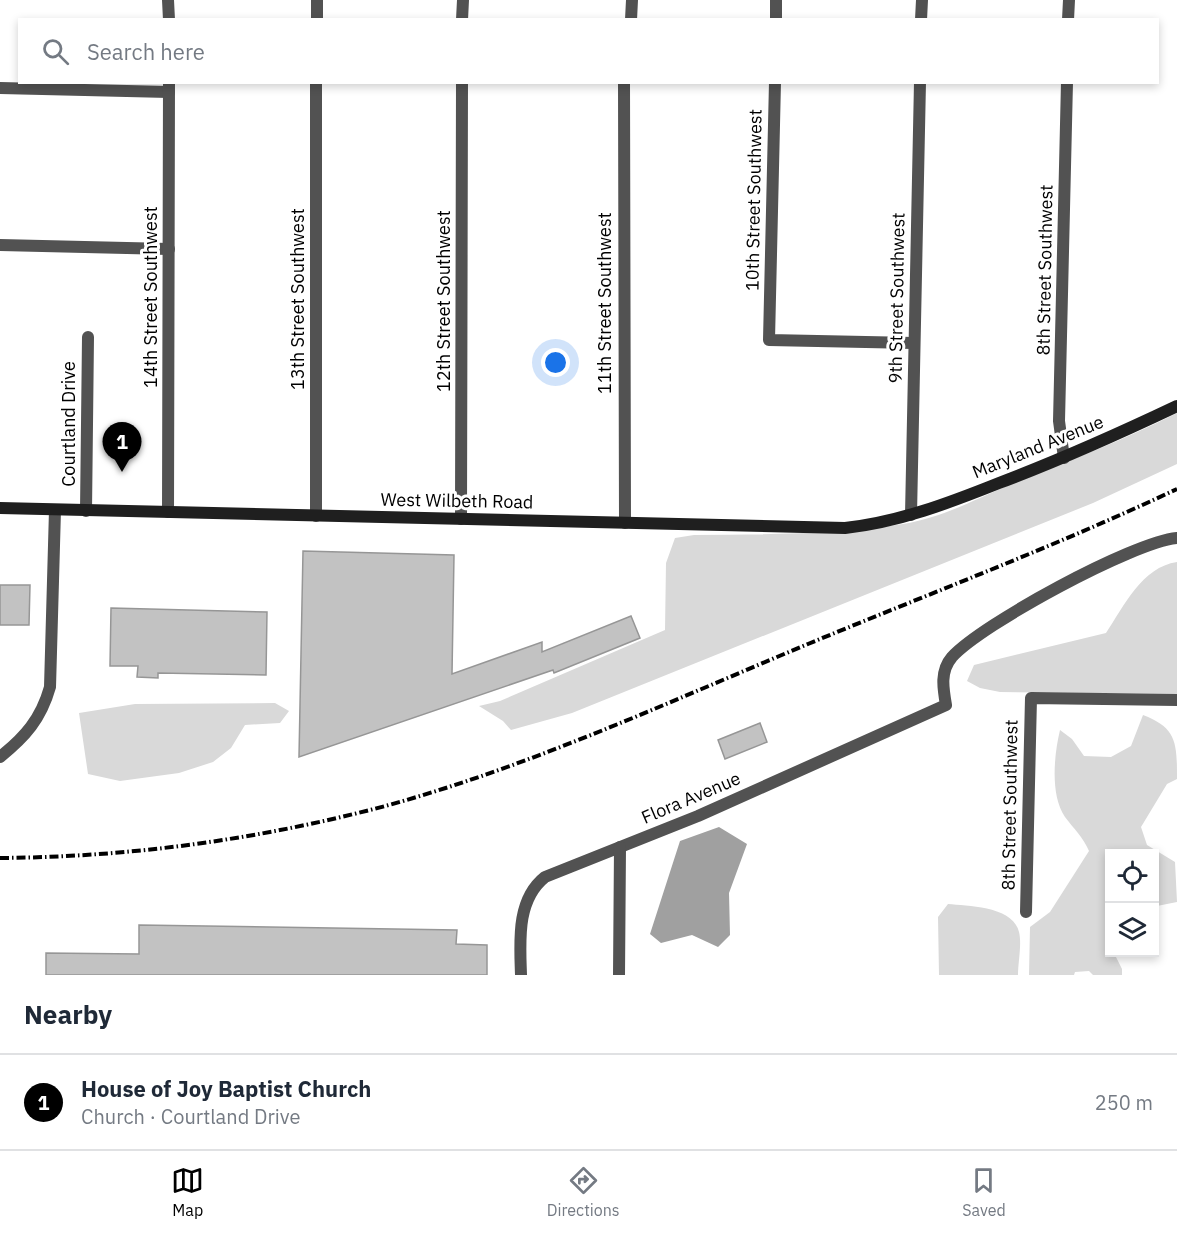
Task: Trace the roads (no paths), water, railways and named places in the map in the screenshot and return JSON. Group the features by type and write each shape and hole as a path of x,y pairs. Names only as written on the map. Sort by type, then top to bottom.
{"main road":[{"name":"Maryland Avenue","path":"911,515 1064,458 1177,406"},
{"name":"West Wilbeth Road","path":"0,508 845,528 888,522 911,515"}],"street":[{"path":"168,0 169,18"},
{"path":"317,0 317,18"},
{"path":"462,18 463,0"},
{"path":"631,18 632,0"},
{"path":"776,0 776,18"},
{"path":"921,18 922,0"},
{"path":"1068,18 1069,0"},
{"name":"13th Street Southwest","path":"316,84 316,516"},
{"name":"12th Street Southwest","path":"461,519 462,84"},
{"name":"11th Street Southwest","path":"624,84 625,524"},
{"name":"10th Street Southwest","path":"775,84 769,340 914,343"},
{"name":"9th Street Southwest","path":"911,515 920,84"},
{"name":"8th Street Southwest","path":"1064,458 1059,421 1067,84"},
{"path":"0,88 169,87"},
{"name":"14th Street Southwest","path":"168,512 169,87"},
{"path":"0,245 169,249"},
{"name":"Courtland Drive","path":"86,511 87,337"},
{"path":"0,758 26,736 43,710 50,687 55,510"},
{"name":"Flora Avenue","path":"521,975 525,904 533,889 554,873 709,811 946,705 941,682 951,658 1002,620 1042,595 1154,543 1177,538"},
{"name":"8th Street Southwest","path":"1026,912 1030,698 1177,700"},
{"path":"619,975 620,847"}],"railway":[{"path":"0,858 99,854 196,844 341,817 443,789 601,731 1040,550 1177,489"}],"place":[{"name":"House of Joy Baptist Church","path":"122,472"}]}
